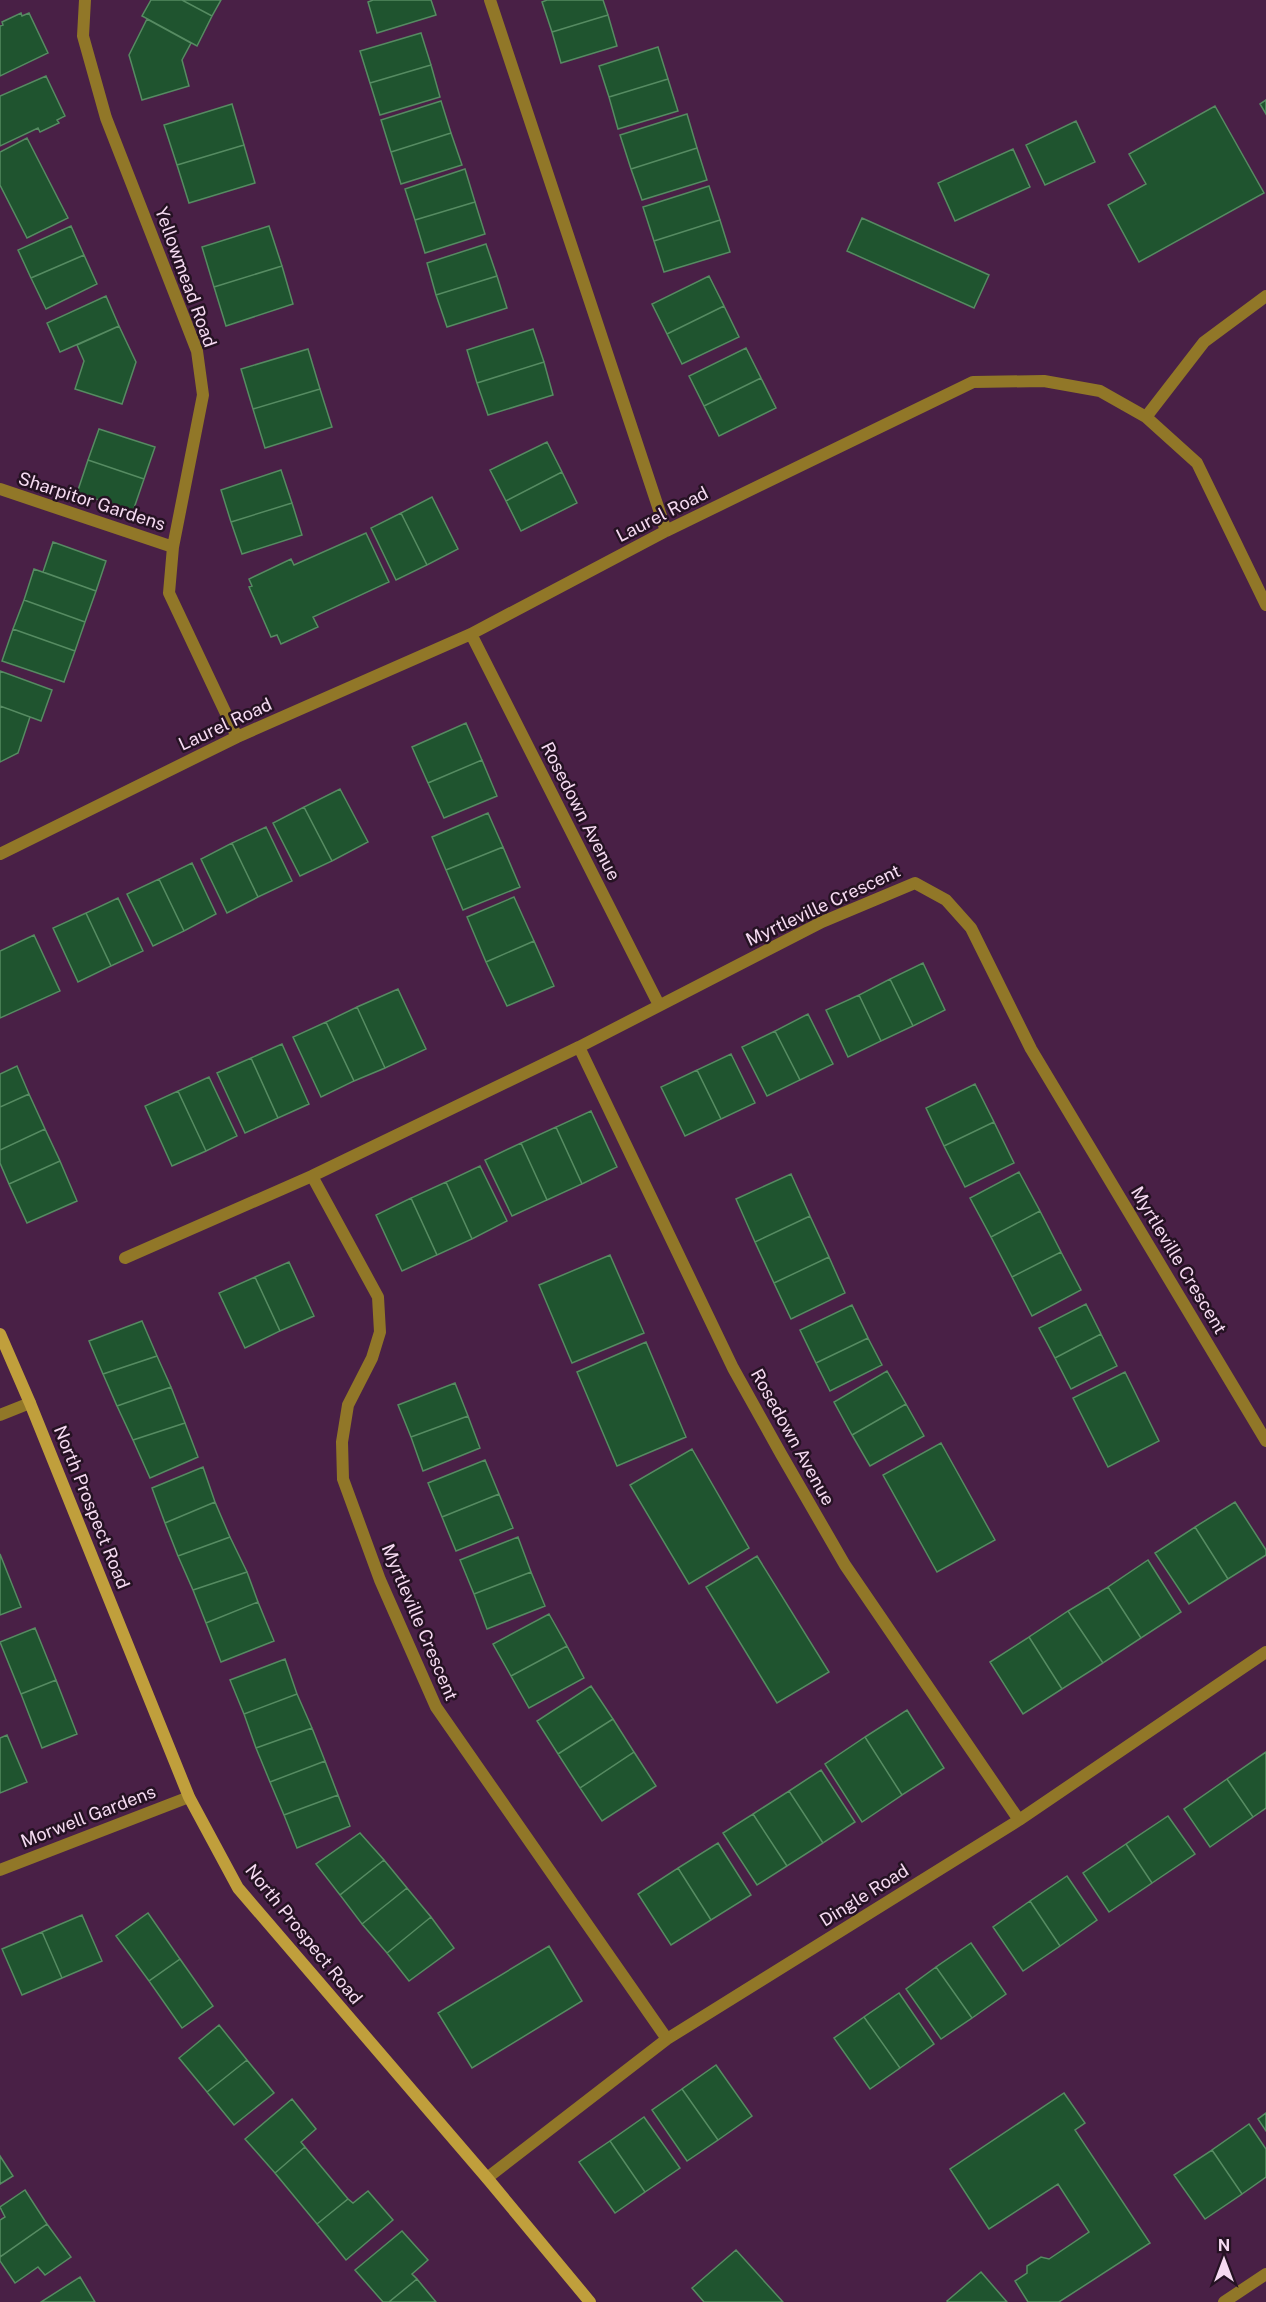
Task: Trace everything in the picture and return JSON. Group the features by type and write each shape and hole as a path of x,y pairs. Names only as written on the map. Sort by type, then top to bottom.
{"street":[{"name":"Yellowmead Road","path":"85,0 83,36 106,118 197,351 203,395 173,547 169,593 237,737"},
{"path":"490,0 666,531"},
{"path":"1146,417 1204,342 1266,296"},
{"name":"Laurel Road","path":"0,854 237,737 471,634 666,531 972,382 1044,381 1100,391 1146,417 1197,463 1266,605"},
{"name":"Sharpitor Gardens","path":"0,489 173,547"},
{"name":"Rosedown Avenue","path":"471,634 659,1005"},
{"name":"Myrtleville Crescent","path":"125,1258 312,1176 579,1047 822,922 915,883 946,900 970,928 1031,1049 1266,1441"},
{"name":"Rosedown Avenue","path":"579,1047 733,1368 787,1464 845,1565 1018,1820"},
{"name":"Myrtleville Crescent","path":"312,1176 378,1297 380,1332 372,1358 348,1405 342,1442 343,1479 380,1580 436,1707 667,2039"},
{"name":"North Prospect Road","path":"0,1334 30,1402 189,1797 238,1888 487,2178 590,2302"},
{"path":"0,1415 30,1402"},
{"name":"Dingle Road","path":"487,2178 667,2039 1018,1820 1266,1652"},
{"name":"Morwell Gardens","path":"0,1870 189,1797"},
{"path":"1224,2302 1266,2274"}],"building":[{"path":"151,0 182,0 212,16 197,46 142,16"},
{"path":"182,0 221,0 212,16"},
{"path":"373,0 431,0 436,15 377,33 368,2"},
{"path":"547,0 603,0 608,15 552,32 542,2"},
{"path":"21,13 22,16 29,13 48,53 0,76 0,26 3,25 2,22"},
{"path":"608,15 617,46 561,63 552,32"},
{"path":"147,19 191,43 182,60 189,86 142,100 129,55"},
{"path":"421,33 431,65 370,83 360,51"},
{"path":"658,47 668,79 609,97 599,66"},
{"path":"431,65 440,97 380,115 370,83"},
{"path":"46,76 65,116 57,120 59,123 40,132 38,128 0,146 0,96"},
{"path":"668,79 678,111 618,129 609,97"},
{"path":"1266,100 1266,114 1260,104"},
{"path":"441,101 451,133 391,152 381,120"},
{"path":"232,104 244,145 177,165 164,125"},
{"path":"1215,106 1264,193 1139,262 1108,205 1146,184 1129,154"},
{"path":"687,114 697,148 631,169 620,135"},
{"path":"1076,121 1095,162 1045,185 1026,145"},
{"path":"451,133 462,165 401,184 391,152"},
{"path":"27,138 68,218 27,238 0,185 0,152"},
{"path":"244,145 255,183 189,203 177,165"},
{"path":"697,148 707,180 642,200 631,169"},
{"path":"1013,149 1030,187 955,221 938,183"},
{"path":"465,169 475,202 415,220 405,189"},
{"path":"709,186 720,220 654,241 643,207"},
{"path":"475,202 485,234 425,253 415,220"},
{"path":"862,218 989,275 974,308 847,251"},
{"path":"720,220 730,252 664,272 654,241"},
{"path":"71,226 84,255 31,278 18,250"},
{"path":"269,226 282,266 214,287 202,247"},
{"path":"486,244 497,276 436,295 427,263"},
{"path":"84,255 97,284 46,309 31,278"},
{"path":"282,266 293,304 226,326 214,287"},
{"path":"497,276 507,308 447,327 436,295"},
{"path":"709,276 724,306 667,334 652,304"},
{"path":"106,296 119,326 60,352 47,323"},
{"path":"724,306 739,337 682,364 667,334"},
{"path":"119,326 136,362 122,404 75,389 84,361 77,345"},
{"path":"533,329 544,362 477,383 467,350"},
{"path":"746,348 761,378 704,406 689,376"},
{"path":"308,349 320,389 253,409 241,369"},
{"path":"544,362 553,395 488,415 477,383"},
{"path":"761,378 776,408 719,436 704,406"},
{"path":"320,389 332,427 265,448 253,409"},
{"path":"99,429 155,447 144,479 88,460"},
{"path":"547,442 562,472 506,501 490,470"},
{"path":"88,460 144,479 133,511 77,493"},
{"path":"281,470 292,503 231,522 221,490"},
{"path":"562,472 577,503 521,531 506,501"},
{"path":"432,497 458,549 427,565 401,513"},
{"path":"292,503 302,535 242,554 231,522"},
{"path":"401,513 427,565 396,580 371,528"},
{"path":"366,533 389,582 313,617 318,627 281,644 277,635 271,637 249,587 252,586 249,579 291,559 294,565"},
{"path":"53,542 106,561 96,591 43,572"},
{"path":"34,569 96,591 85,622 24,600"},
{"path":"24,600 85,622 75,651 13,629"},
{"path":"13,629 75,651 64,682 2,661"},
{"path":"0,671 52,690 41,721 0,706"},
{"path":"0,706 30,717 18,753 0,762"},
{"path":"466,723 482,760 428,783 412,747"},
{"path":"482,760 497,796 444,818 428,783"},
{"path":"340,789 368,842 332,861 304,807"},
{"path":"304,807 332,861 300,876 273,823"},
{"path":"488,813 503,847 446,870 432,837"},
{"path":"266,827 292,881 258,897 232,843"},
{"path":"232,843 258,897 227,913 201,859"},
{"path":"503,847 520,887 463,910 446,870"},
{"path":"192,863 216,914 184,931 159,879"},
{"path":"159,879 184,931 153,946 127,894"},
{"path":"514,897 534,941 486,962 467,917"},
{"path":"118,898 143,951 111,966 86,913"},
{"path":"86,913 111,966 78,982 53,928"},
{"path":"34,935 60,991 0,1018 0,951"},
{"path":"534,941 554,986 507,1006 486,962"},
{"path":"923,963 945,1010 913,1026 890,979"},
{"path":"890,979 913,1026 881,1041 859,995"},
{"path":"398,989 426,1049 385,1068 357,1007"},
{"path":"859,995 881,1041 848,1057 826,1010"},
{"path":"357,1007 385,1068 354,1081 326,1022"},
{"path":"808,1014 833,1064 800,1080 775,1031"},
{"path":"326,1022 354,1081 321,1097 293,1037"},
{"path":"775,1031 800,1080 767,1096 742,1047"},
{"path":"282,1044 309,1104 278,1118 251,1058"},
{"path":"731,1054 755,1103 721,1119 697,1070"},
{"path":"251,1058 278,1118 245,1133 217,1073"},
{"path":"17,1066 29,1094 0,1107 0,1074"},
{"path":"697,1070 721,1119 685,1136 661,1087"},
{"path":"209,1077 237,1136 206,1151 178,1091"},
{"path":"975,1084 994,1122 944,1146 926,1108"},
{"path":"178,1091 206,1151 172,1166 145,1106"},
{"path":"29,1094 45,1129 0,1150 0,1107"},
{"path":"591,1111 617,1167 582,1184 556,1127"},
{"path":"994,1122 1014,1163 965,1187 944,1146"},
{"path":"556,1127 582,1184 547,1200 521,1143"},
{"path":"45,1129 60,1161 9,1184 0,1163 0,1150"},
{"path":"521,1143 547,1200 512,1216 485,1160"},
{"path":"60,1161 77,1201 27,1223 9,1184"},
{"path":"480,1166 507,1221 472,1239 446,1182"},
{"path":"1019,1172 1040,1211 991,1237 970,1198"},
{"path":"791,1174 810,1216 755,1242 736,1199"},
{"path":"446,1182 472,1239 437,1255 411,1198"},
{"path":"411,1198 437,1255 402,1271 376,1215"},
{"path":"1040,1211 1061,1252 1012,1277 991,1237"},
{"path":"810,1216 829,1257 774,1283 755,1242"},
{"path":"1061,1252 1081,1290 1032,1316 1012,1277"},
{"path":"610,1255 644,1333 572,1363 539,1285"},
{"path":"829,1257 845,1293 791,1319 774,1283"},
{"path":"289,1262 314,1316 280,1331 255,1277"},
{"path":"255,1277 280,1331 245,1348 219,1293"},
{"path":"1086,1304 1101,1334 1055,1358 1039,1328"},
{"path":"852,1305 868,1338 816,1363 800,1330"},
{"path":"142,1321 157,1356 103,1374 89,1341"},
{"path":"1101,1334 1117,1366 1071,1389 1055,1358"},
{"path":"868,1338 882,1365 830,1391 816,1363"},
{"path":"646,1342 686,1437 617,1466 577,1372"},
{"path":"157,1356 171,1387 117,1406 103,1374"},
{"path":"887,1371 906,1404 852,1435 834,1402"},
{"path":"1125,1372 1159,1441 1108,1467 1073,1398"},
{"path":"455,1383 468,1416 411,1437 398,1405"},
{"path":"171,1387 185,1423 133,1440 117,1406"},
{"path":"906,1404 924,1436 870,1466 852,1435"},
{"path":"468,1416 480,1448 423,1471 411,1437"},
{"path":"185,1423 198,1457 150,1478 133,1440"},
{"path":"941,1443 995,1540 937,1572 883,1475"},
{"path":"692,1449 749,1548 689,1584 630,1485"},
{"path":"485,1460 499,1494 442,1517 428,1483"},
{"path":"203,1467 215,1502 165,1523 152,1488"},
{"path":"499,1494 513,1528 456,1551 442,1517"},
{"path":"215,1502 230,1537 178,1556 165,1523"},
{"path":"1235,1502 1266,1550 1266,1555 1228,1579 1195,1527"},
{"path":"1195,1527 1228,1579 1189,1604 1155,1553"},
{"path":"230,1537 247,1572 193,1590 178,1556"},
{"path":"518,1537 531,1572 474,1594 460,1560"},
{"path":"0,1554 21,1607 0,1615"},
{"path":"757,1556 829,1672 777,1703 706,1587"},
{"path":"1148,1560 1181,1612 1141,1638 1108,1587"},
{"path":"247,1572 258,1602 206,1623 193,1590"},
{"path":"531,1572 545,1606 487,1629 474,1594"},
{"path":"1108,1587 1141,1638 1103,1663 1068,1611"},
{"path":"258,1602 274,1641 221,1662 206,1623"},
{"path":"1068,1611 1103,1663 1062,1689 1029,1637"},
{"path":"549,1614 567,1646 511,1676 493,1644"},
{"path":"35,1628 56,1680 21,1694 0,1642"},
{"path":"1029,1637 1062,1689 1023,1714 990,1662"},
{"path":"567,1646 584,1678 529,1708 511,1676"},
{"path":"285,1659 297,1694 244,1714 230,1680"},
{"path":"56,1680 77,1734 42,1748 21,1694"},
{"path":"591,1686 613,1719 558,1754 537,1721"},
{"path":"297,1694 312,1728 256,1748 244,1714"},
{"path":"907,1710 944,1768 902,1795 865,1737"},
{"path":"613,1719 634,1752 580,1788 558,1754"},
{"path":"312,1728 325,1761 270,1782 256,1748"},
{"path":"7,1735 27,1782 0,1793 0,1738"},
{"path":"865,1737 902,1795 862,1822 825,1764"},
{"path":"634,1752 656,1786 602,1821 580,1788"},
{"path":"1266,1752 1266,1808 1253,1817 1227,1779"},
{"path":"325,1761 338,1795 284,1815 270,1782"},
{"path":"821,1770 855,1822 823,1843 789,1791"},
{"path":"1227,1779 1253,1817 1210,1847 1184,1809"},
{"path":"789,1791 823,1843 787,1866 753,1814"},
{"path":"338,1795 350,1826 297,1848 284,1815"},
{"path":"753,1814 787,1866 757,1885 723,1833"},
{"path":"1168,1816 1195,1854 1152,1883 1126,1844"},
{"path":"360,1833 384,1860 340,1895 316,1864"},
{"path":"718,1843 751,1895 711,1920 678,1868"},
{"path":"1126,1844 1152,1883 1109,1912 1083,1873"},
{"path":"384,1860 407,1888 362,1924 340,1895"},
{"path":"678,1868 711,1920 671,1945 638,1894"},
{"path":"1067,1876 1097,1920 1060,1946 1030,1901"},
{"path":"407,1888 431,1917 387,1953 362,1924"},
{"path":"1030,1901 1060,1946 1023,1971 993,1927"},
{"path":"148,1913 180,1959 149,1981 116,1936"},
{"path":"82,1915 102,1961 62,1978 42,1932"},
{"path":"431,1917 454,1948 409,1981 387,1953"},
{"path":"42,1932 62,1978 22,1995 2,1949"},
{"path":"971,1943 1006,1994 972,2018 936,1967"},
{"path":"549,1946 582,2001 472,2068 438,2013"},
{"path":"180,1959 213,2006 182,2028 149,1981"},
{"path":"936,1967 972,2018 941,2039 906,1989"},
{"path":"899,1993 934,2044 900,2068 864,2017"},
{"path":"864,2017 900,2068 870,2089 834,2038"},
{"path":"219,2025 247,2060 207,2092 179,2058"},
{"path":"247,2060 274,2093 234,2125 207,2092"},
{"path":"716,2065 752,2116 718,2140 682,2089"},
{"path":"682,2089 718,2140 687,2161 652,2110"},
{"path":"1064,2093 1085,2123 1075,2130 1150,2243 1059,2302 1028,2302 1015,2281 1027,2273 1027,2266 1041,2257 1049,2259 1089,2232 1058,2184 989,2229 950,2169"},
{"path":"292,2099 316,2129 301,2142 305,2147 275,2173 245,2139"},
{"path":"1266,2113 1266,2131 1258,2119"},
{"path":"644,2117 680,2168 645,2192 610,2141"},
{"path":"1249,2124 1266,2149 1266,2177 1242,2194 1212,2150"},
{"path":"610,2141 645,2192 615,2213 579,2162"},
{"path":"305,2147 348,2199 317,2224 275,2173"},
{"path":"1212,2150 1242,2194 1205,2219 1174,2175"},
{"path":"0,2156 13,2176 0,2184"},
{"path":"25,2190 47,2224 0,2257 0,2220 5,2217 0,2207"},
{"path":"368,2191 393,2220 346,2260 317,2224 348,2199 353,2203"},
{"path":"47,2224 71,2257 45,2275 38,2267 15,2283 0,2261 0,2257"},
{"path":"402,2231 428,2260 412,2274 417,2279 389,2302 383,2302 355,2270"},
{"path":"736,2250 783,2302 704,2302 692,2288"},
{"path":"981,2272 1007,2302 947,2301"},
{"path":"80,2277 95,2302 41,2302"},
{"path":"417,2279 436,2302 389,2302"}]}
